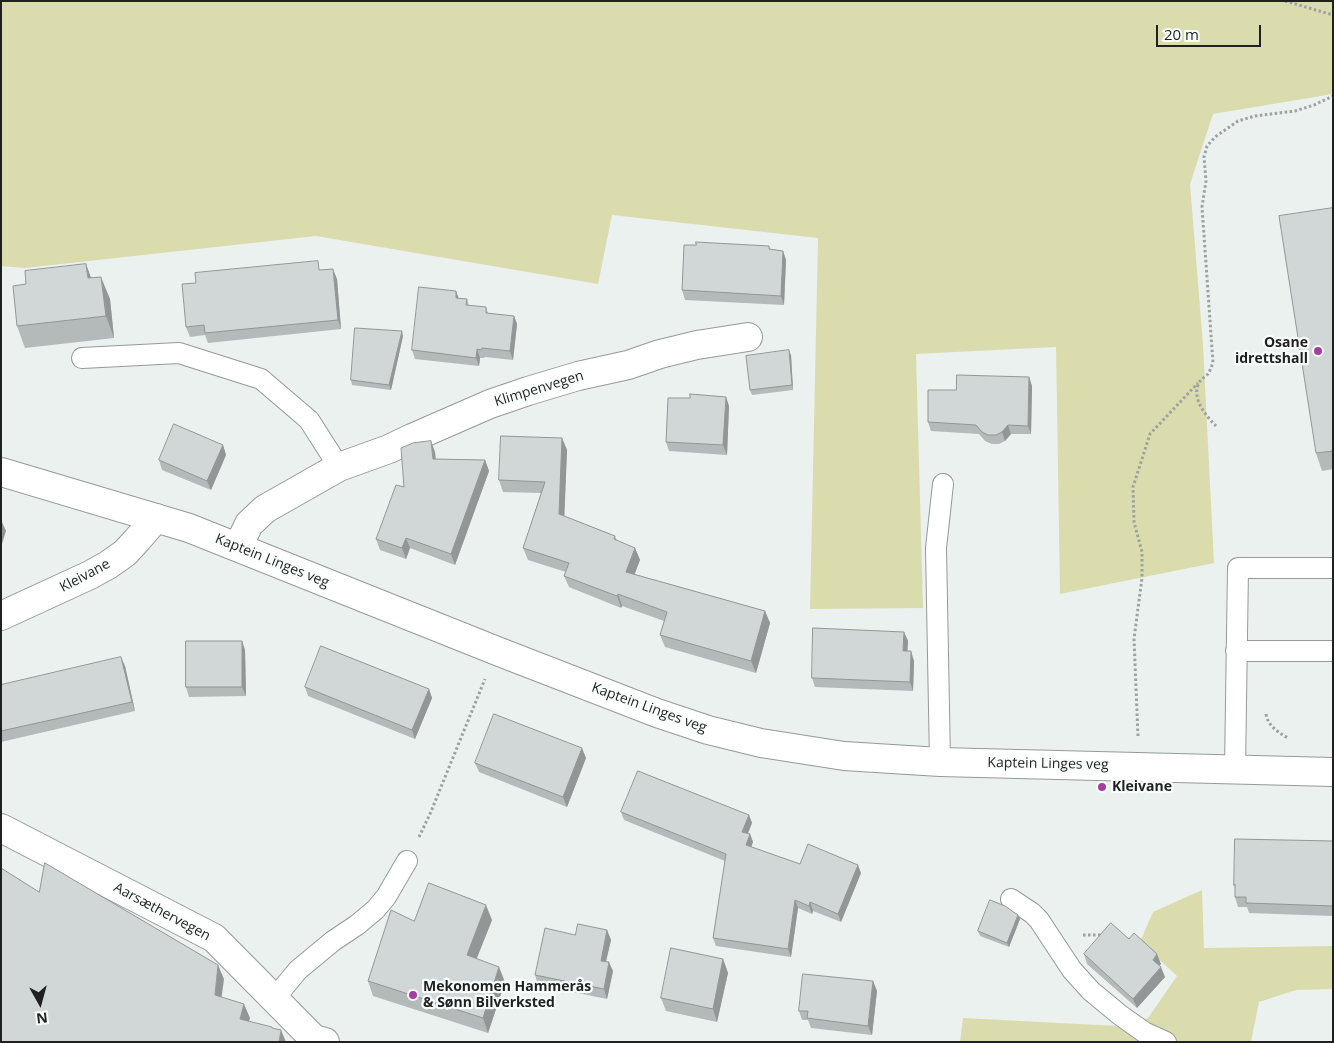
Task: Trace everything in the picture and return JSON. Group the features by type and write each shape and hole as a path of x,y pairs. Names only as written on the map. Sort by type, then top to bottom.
{"main road":[{"name":"Klimpenvegen","path":"238,547 249,524 266,509 339,467 389,449 490,404 528,391 697,345 748,337"},
{"name":"Kaptein Linges veg","path":"1,472 189,528 657,713 708,730 762,743 844,756 940,762 1333,772"},
{"name":"Kleivane","path":"1,616 108,565 131,546 156,518"},
{"name":"Aarsæthervegen","path":"1,828 214,938 314,1039 325,1042"}],"lane":[{"path":"82,358 179,353 261,379 309,420 339,467"},
{"path":"940,762 936,548 943,484"},
{"path":"1235,770 1238,568 1333,568"},
{"path":"1236,651 1333,651"},
{"path":"274,999 298,970 333,941 376,910 386,897 407,861"},
{"path":"1011,899 1039,920 1072,970 1091,991 1144,1032 1166,1042"}],"path":[{"path":"1285,1 1333,15"},
{"path":"1139,767 1134,639 1142,578 1142,552 1134,522 1133,487 1150,434 1209,372 1213,363 1202,207 1206,181 1204,157 1208,146 1215,137 1238,121 1255,116 1295,111 1333,96"},
{"path":"1199,382 1196,390 1198,400 1203,412 1216,426"},
{"path":"407,861 430,814 497,651"}],"green space":[{"path":"1,1 1333,1 1333,94 1213,114 1190,184 1203,345 1214,563 1060,594 1056,347 916,354 923,608 810,609 818,238 612,215 598,284 316,236 25,268 1,266"},
{"path":"1202,890 1204,948 1333,946 1333,989 1296,990 1259,1002 1251,1042 960,1042 963,1018 1118,1026 1148,1018 1177,976 1140,942 1153,912"}],"building":[{"name":"Osane idrettshall","path":"1333,208 1333,451 1316,453 1279,216"},
{"path":"696,242 769,246 769,249 783,251 781,296 682,290 684,245 696,245"},
{"path":"318,261 319,270 333,269 338,320 205,333 204,325 186,327 182,284 196,283 195,273"},
{"path":"86,264 88,278 101,277 106,316 17,326 13,286 26,284 25,271"},
{"path":"419,287 456,291 456,298 467,299 466,305 486,307 486,313 514,316 510,351 477,349 476,358 412,350"},
{"path":"355,328 402,331 389,385 351,380"},
{"path":"789,350 792,385 750,390 746,356"},
{"path":"957,375 1029,377 1028,426 1008,425 1002,432 996,435 988,435 982,432 976,425 928,422 928,390 956,390"},
{"path":"690,394 726,397 723,445 666,442 668,398 690,398"},
{"path":"174,424 223,445 207,481 159,460"},
{"path":"501,436 562,438 559,514 615,536 614,539 635,548 626,572 765,611 751,661 660,635 667,612 564,576 569,563 523,548 545,482 499,480"},
{"path":"431,441 433,459 485,460 451,554 406,538 402,548 376,539 396,485 404,487 401,448 413,443"},
{"path":"813,628 904,632 903,651 911,651 910,682 812,678"},
{"path":"186,641 242,641 242,687 186,687"},
{"path":"321,646 429,689 412,730 305,687"},
{"path":"121,657 132,702 1,731 1,685"},
{"path":"494,714 582,748 563,797 475,763"},
{"path":"638,771 749,815 742,832 750,834 746,845 800,864 808,844 858,865 838,914 810,902 809,906 795,900 788,949 713,938 726,854 621,812"},
{"path":"1235,839 1333,841 1333,906 1246,903 1246,897 1235,897"},
{"path":"45,863 218,965 215,995 244,1004 240,1019 281,1030 279,1042 1,1042 1,868 39,892"},
{"path":"429,883 486,905 467,955 499,967 483,1018 368,981 391,910 414,921"},
{"path":"990,900 1005,906 1018,915 1007,943 978,931"},
{"path":"1111,923 1129,939 1134,933 1157,954 1153,960 1161,967 1133,999 1084,954"},
{"path":"578,924 607,930 601,961 609,962 604,989 535,975 545,928 575,935"},
{"path":"671,948 723,959 713,1009 661,998"},
{"path":"803,974 873,981 868,1026 807,1018 808,1011 799,1011"}],"place":[{"name":"Osane idrettshall","path":"1318,351"},
{"name":"Kleivane","path":"1102,787"},
{"name":"Mekonomen Hammerås & Sønn Bilverksted","path":"413,995"}]}
